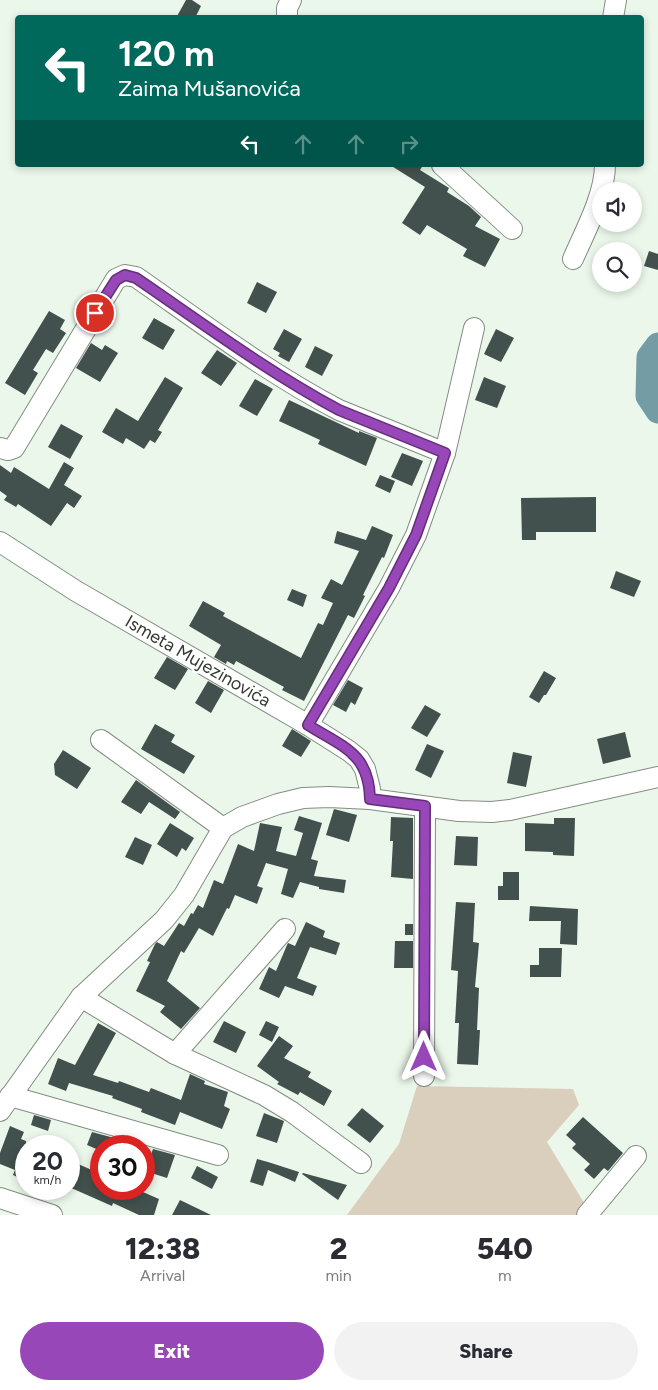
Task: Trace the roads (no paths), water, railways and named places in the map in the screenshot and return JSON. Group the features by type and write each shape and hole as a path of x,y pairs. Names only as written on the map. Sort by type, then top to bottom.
{"street":[{"path":"288,15 287,8 291,0"},
{"path":"614,15 616,0"},
{"path":"444,167 512,229"},
{"path":"573,259 598,200 605,167"},
{"path":"7,448 116,280 125,275 136,278 254,359 325,403 445,453"},
{"path":"308,725 389,588 416,535 445,453 474,328"},
{"name":"Ismeta Mujezinovića","path":"0,542 76,591 350,751 359,759 365,769 370,789 370,799"},
{"path":"101,740 223,828"},
{"path":"218,1155 5,1104 81,997 164,920 184,895 223,828 242,818 278,804 303,798 370,799 459,811 501,811 658,777"},
{"path":"424,1076 425,806"},
{"path":"175,1054 285,929"},
{"path":"81,997 175,1054 264,1095 292,1112 361,1163"},
{"path":"587,1215 636,1156"},
{"path":"0,1198 52,1215"}],"waterway":[{"path":"658,345 649,357 648,396 658,411"}]}
